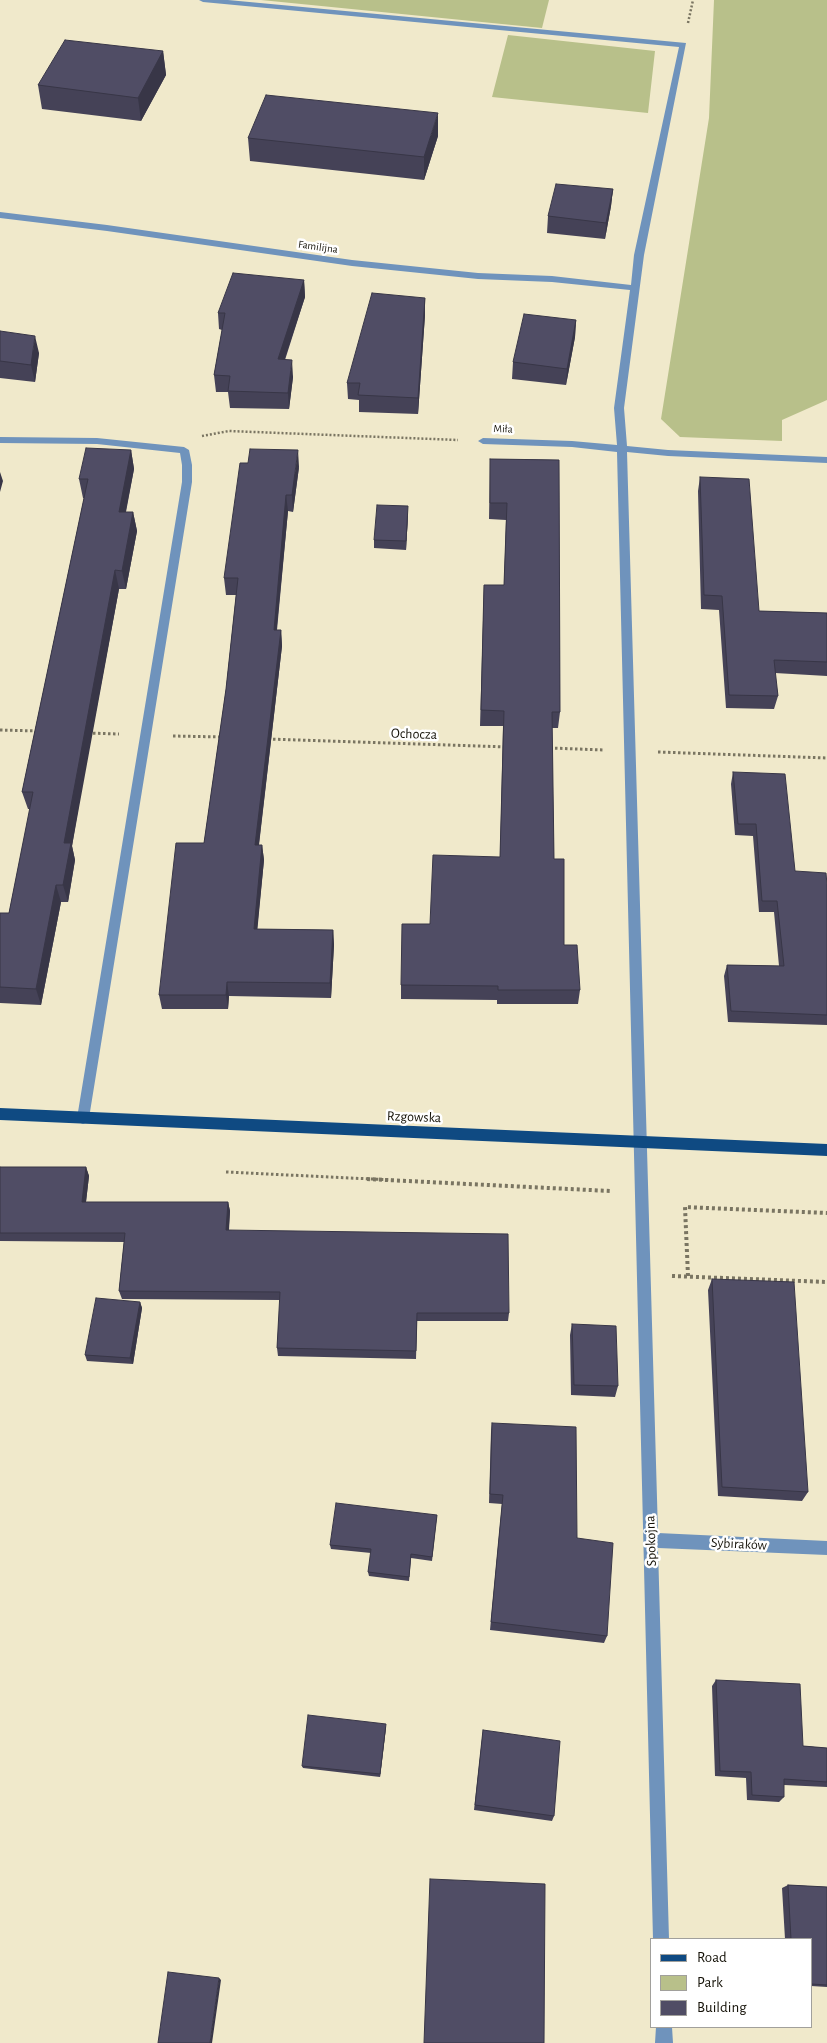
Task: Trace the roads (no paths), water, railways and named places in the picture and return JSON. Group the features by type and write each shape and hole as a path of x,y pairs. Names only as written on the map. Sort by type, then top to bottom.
{"main road":[{"name":"Rzgowska","path":"0,1114 827,1150"}],"street":[{"name":"Spokojna","path":"203,0 683,46 633,288 619,408 622,447 661,1938"},
{"name":"Familijna","path":"0,216 107,228 362,264 478,276 552,279 633,288"},
{"path":"0,440 97,441 184,450 187,482 83,1118"},
{"name":"Miła","path":"483,441 622,447 668,453 827,460"},
{"name":"Sybiraków","path":"651,1540 827,1548"},
{"path":"664,2028 664,2043"}]}
